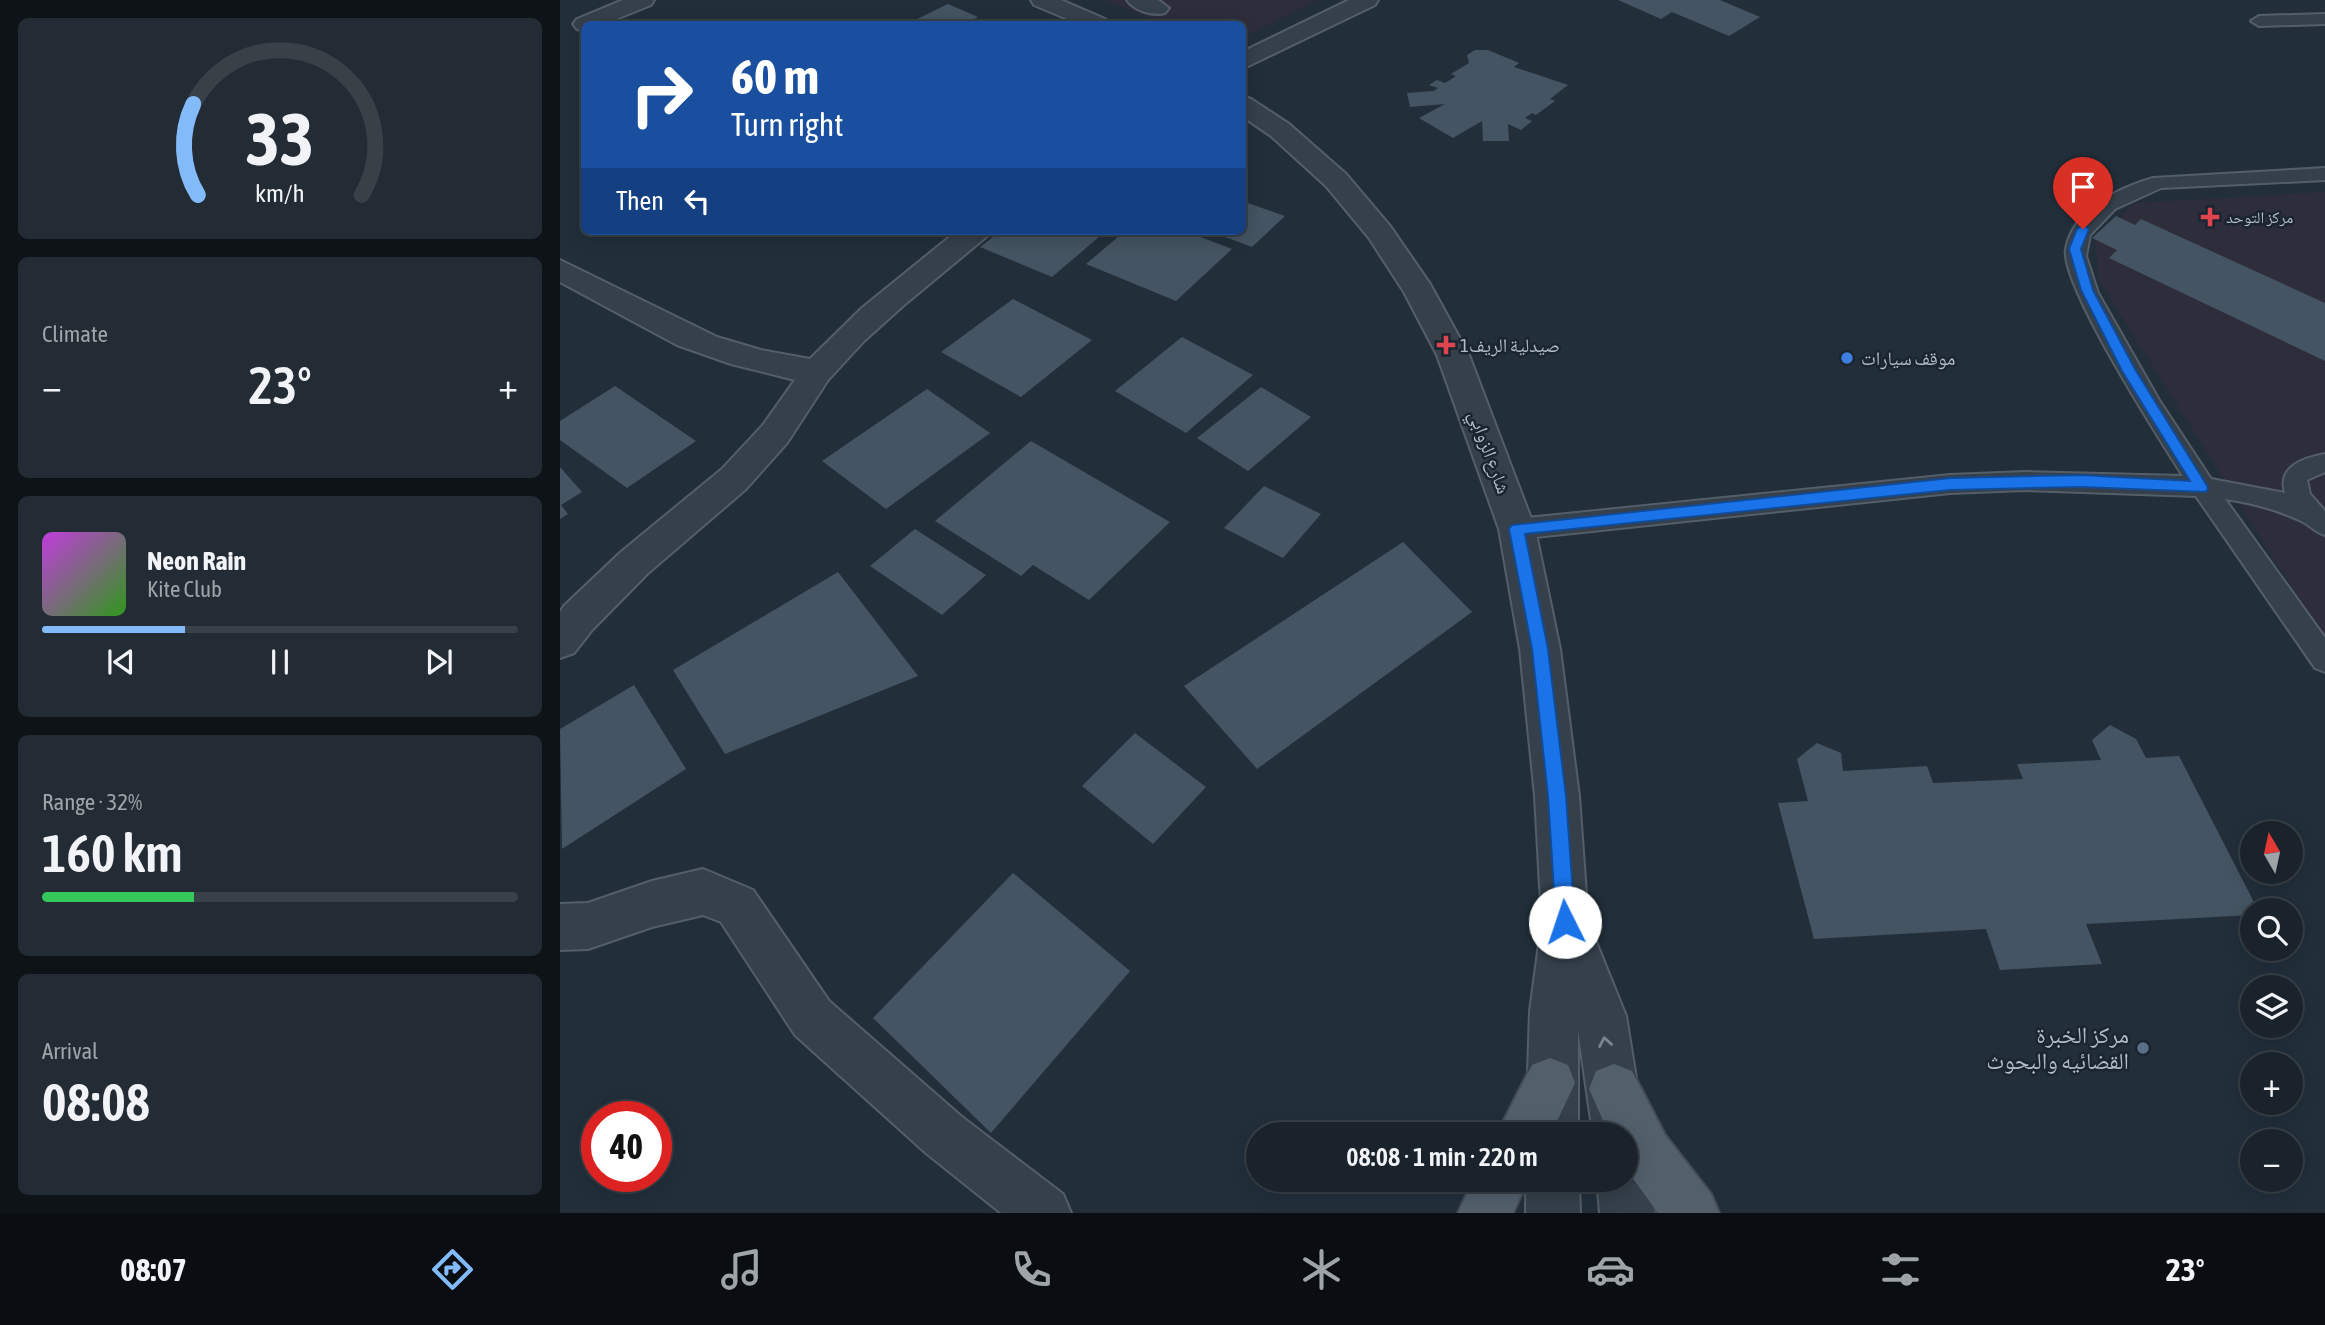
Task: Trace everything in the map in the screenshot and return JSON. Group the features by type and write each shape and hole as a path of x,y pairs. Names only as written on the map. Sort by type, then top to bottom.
{"main road":[{"path":"1529,1122 1550,1083"},
{"path":"1616,1112 1692,1213"},
{"path":"1485,1213 1495,1192"}],"street":[{"path":"592,21 643,0"},
{"path":"1042,0 1090,21"},
{"path":"1246,60 1367,0"},
{"path":"560,35 581,26"},
{"name":"شارع الزوابي","path":"1246,107 1280,130 1336,180 1380,232 1419,291 1454,355 1517,529 1540,649 1557,796 1565,922"},
{"path":"560,641 578,618 634,564 734,479 775,434 817,372 869,320 971,235"},
{"path":"560,271 672,330 720,350 774,366 817,372"},
{"path":"560,927 588,926 652,904 703,892 737,906 812,1018 944,1135 1044,1213"},
{"path":"1552,1122 1550,1083 1554,1011 1565,922"},
{"path":"1565,922 1601,1016 1616,1112"},
{"path":"1553,1192 1553,1213"},
{"path":"1624,1192 1627,1213"}],"lane":[{"path":"2259,21 2325,19"},
{"path":"2325,174 2142,186 2106,208 2083,229 2075,249 2087,290 2129,371 2201,488 2325,660"},
{"path":"2227,490 2267,486 2312,465 2325,463"},
{"path":"2302,470 2295,478 2295,489 2300,501 2318,519"},
{"path":"1517,529 1950,484 2081,481 2227,490 2278,500 2318,519"}],"shaded area":[{"path":"1104,0 1318,0 1246,36 1246,21 1158,21"},
{"path":"2325,192 2325,640 2098,279 2096,240 2135,203"}],"building":[{"path":"1618,0 1720,0 1760,17 1729,36 1672,12 1661,19"},
{"path":"948,4 978,17 970,21 913,21"},
{"path":"1475,50 1488,50 1519,63 1514,67 1568,85 1550,99 1555,101 1536,115 1532,113 1525,118 1532,121 1521,130 1508,124 1509,141 1483,141 1482,121 1453,138 1419,118 1445,104 1410,107 1407,93 1434,91 1438,88 1429,85 1437,80 1445,83 1456,76 1451,74 1469,63 1467,55"},
{"path":"1246,202 1285,216 1252,247 1220,235 1246,235"},
{"path":"2116,216 2135,225 2141,219 2325,303 2325,361 2109,258 2117,250 2092,238"},
{"path":"996,235 1099,237 1052,277 980,247"},
{"path":"1120,235 1195,235 1232,249 1176,301 1086,264"},
{"path":"1013,299 1092,340 1021,397 941,352"},
{"path":"1182,337 1253,375 1186,433 1115,391"},
{"path":"615,386 696,441 627,488 560,440 560,421"},
{"path":"1261,387 1311,417 1248,471 1197,438"},
{"path":"927,389 990,433 886,509 822,461"},
{"path":"1031,441 1170,522 1089,600 1033,565 1021,576 935,521"},
{"path":"560,467 582,492 561,505 568,514 560,519"},
{"path":"1264,486 1321,514 1283,558 1224,528"},
{"path":"915,529 986,575 942,615 870,566"},
{"path":"1403,542 1472,612 1257,769 1184,686"},
{"path":"838,572 918,676 725,754 673,670"},
{"path":"634,685 686,769 562,849 560,729"},
{"path":"2110,725 2136,739 2146,758 2179,756 2240,875 2240,884 2245,884 2252,898 2240,898 2240,916 2086,924 2102,964 2000,970 1986,929 1814,939 1778,803 1808,801 1797,759 1817,743 1841,753 1843,771 1927,766 1933,783 2023,779 2017,764 2101,760 2092,740"},
{"path":"1135,733 1206,787 1153,844 1082,786"},
{"path":"1013,873 1130,971 991,1133 873,1018"}],"place":[{"name":"مركز التوحد","path":"2210,217"},
{"name":"صيدلية الريف1","path":"1446,345"},
{"name":"موقف سيارات","path":"1847,358"},
{"name":"مركز الخبرة القضائيه والبحوث","path":"2143,1048"}],"route":[{"path":"1565,922 1557,796 1540,649 1517,529 1950,484 2081,481 2201,488 2129,371 2087,290 2075,249 2083,229"}]}
